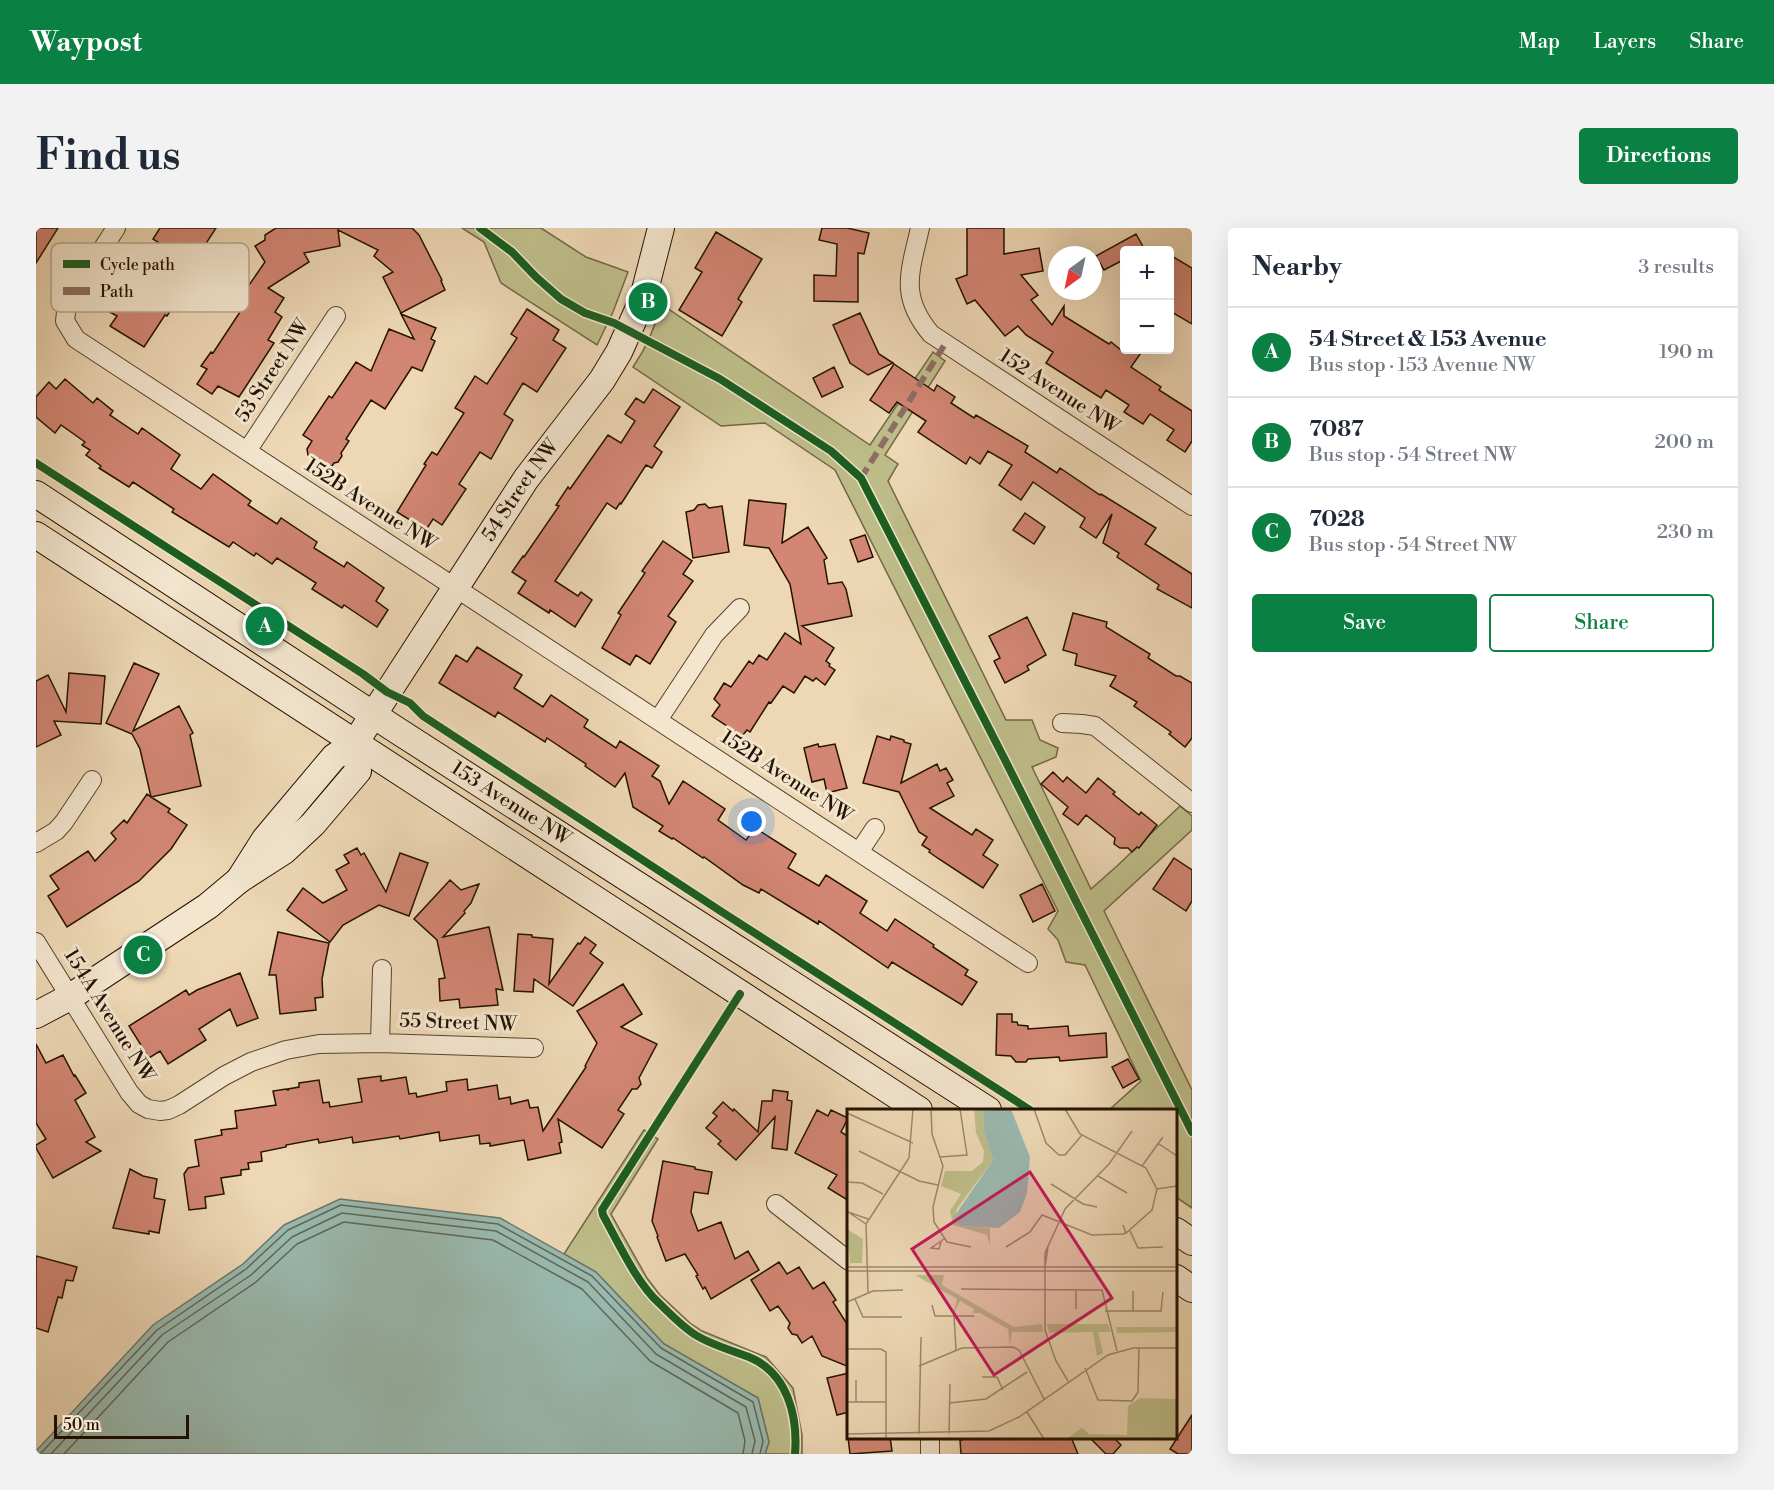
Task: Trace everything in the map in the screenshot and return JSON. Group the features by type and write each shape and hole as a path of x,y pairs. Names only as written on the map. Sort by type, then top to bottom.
{"main road":[{"name":"54 Street NW","path":"355,743 526,478 589,397 619,352 638,312 661,228"},
{"name":"153 Avenue NW","path":"36,494 986,1109"},
{"name":"153 Avenue NW","path":"36,534 917,1109"},
{"path":"36,1015 70,997 208,906 239,880 284,851 336,798 358,771 355,743"},
{"path":"1177,1232 1192,1242"},
{"path":"1177,1279 1192,1289"}],"street":[{"name":"152B Avenue NW","path":"106,243 116,228"},
{"name":"152 Avenue NW","path":"920,228 908,286 912,304 921,322 931,334 1192,506"},
{"name":"152B Avenue NW","path":"66,312 65,321 76,339 86,347 1028,963"},
{"name":"53 Street NW","path":"247,451 336,316"},
{"path":"658,720 714,635 740,608"},
{"path":"1062,723 1095,726 1192,803"},
{"path":"36,843 56,831 64,822 92,780"},
{"name":"152B Avenue NW","path":"859,852 874,828"},
{"name":"154A Avenue NW","path":"36,942 129,1092 139,1104 148,1110"},
{"name":"55 Street NW","path":"380,1043 382,969"},
{"name":"55 Street NW","path":"148,1110 160,1111 179,1105 251,1062 286,1050 319,1044 380,1043 534,1048"},
{"path":"776,1204 847,1259"}],"shaded area":[{"path":"462,228 541,228 586,257 628,272 613,312 597,345 501,283 484,242"},
{"path":"661,304 870,445 933,352 945,361 885,455 898,464 888,481 1006,720 1032,720 1040,740 1058,748 1056,757 1032,767 1091,889 1180,806 1192,816 1192,830 1104,911 1192,1090 1192,1208 1177,1198 1177,1109 1110,1109 1141,1081 1085,965 1066,962 1058,940 1048,929 1058,911 835,470 765,423 721,426 633,367 656,321"},
{"path":"644,1130 658,1139 611,1214 647,1278 660,1295 702,1331 766,1357 793,1388 802,1435 802,1454 765,1454 769,1442 758,1398 664,1344 596,1272 564,1254"}],"water":[{"path":"340,1199 500,1218 596,1272 664,1344 758,1398 769,1442 765,1454 36,1454 36,1451 153,1325 243,1264 284,1225"}],"building":[{"path":"36,228 58,228 36,263"},
{"path":"160,228 216,228 206,243 159,243 153,239"},
{"path":"276,228 412,228 419,235 445,290 401,313 383,277 393,272 374,256 378,250 338,230 340,246 304,253 309,262 268,288 284,298 275,312 282,317 268,340 274,343 239,397 218,386 212,394 197,384 207,369 201,366 211,352 213,353 240,312 249,312 249,285 265,262 255,246 265,240 265,235"},
{"path":"822,228 847,228 869,233 864,254 858,253 858,302 814,301 814,275 836,276 837,244 819,240"},
{"path":"967,228 1004,228 1004,254 1039,248 1043,271 1021,275 1038,295 1031,300 1052,325 1064,306 1064,316 1109,344 1111,342 1120,349 1120,354 1140,354 1131,367 1161,387 1159,390 1192,411 1192,441 1185,452 1167,440 1174,430 1150,414 1143,424 1124,412 1129,405 1106,390 1101,398 1046,363 1053,352 1026,335 1018,326 1005,336 975,300 967,304 956,279 967,275"},
{"path":"716,232 762,259 738,299 742,302 722,336 679,310 702,272 695,268"},
{"path":"1136,234 1143,246 1120,246 1120,262 1104,270 1102,253"},
{"path":"1174,257 1192,268 1192,324 1174,313"},
{"path":"527,309 559,330 553,340 566,348 537,392 523,383 504,414 513,420 491,459 480,452 459,484 466,489 442,525 433,519 426,530 397,512 432,452 437,455 464,413 455,408 475,376 487,384 517,338 511,334"},
{"path":"110,312 170,312 167,316 165,315 144,347 110,326 117,316"},
{"path":"860,313 879,354 893,363 868,375 850,363 833,325"},
{"path":"401,314 436,328 431,339 435,341 422,371 412,367 385,409 371,400 346,439 349,441 341,453 342,456 330,469 308,455 307,449 312,441 303,435 329,396 332,398 356,362 371,371 389,329 414,339"},
{"path":"894,364 934,391 937,385 955,397 951,403 974,418 976,415 1028,446 1025,452 1057,473 1060,468 1156,528 1145,544 1192,574 1192,608 1157,589 1159,585 1117,557 1119,553 1103,543 1112,514 1096,538 1080,527 1085,518 1033,482 1021,500 999,485 1012,465 988,451 980,464 970,457 966,464 918,432 926,421 897,402 889,413 870,400"},
{"path":"834,367 843,387 822,397 813,378"},
{"path":"65,379 93,403 97,398 113,411 110,415 138,434 142,428 180,455 171,469 201,489 213,474 251,501 248,505 277,524 281,518 317,542 314,548 344,567 347,562 384,588 376,601 388,610 377,627 344,605 342,608 312,589 316,583 277,558 272,564 256,553 254,556 233,542 229,547 172,512 174,509 133,482 129,487 99,468 101,466 86,455 90,450 82,445 85,442 61,425 55,433 36,417 36,397 49,382 56,389"},
{"path":"653,389 680,407 654,446 662,452 652,468 646,465 616,509 607,503 555,581 578,596 581,592 592,600 575,627 518,593 526,581 512,572 559,506 556,505 568,487 570,489 608,435 621,443 635,421 625,414 636,398 644,403"},
{"path":"749,500 786,504 782,543 808,527 827,558 824,560 828,584 842,582 846,589 852,616 802,626 834,648 826,661 835,670 825,685 816,678 813,681 805,676 794,693 783,686 771,703 769,702 750,732 747,730 742,736 712,716 720,705 714,699 724,683 731,687 749,661 753,664 759,655 767,660 785,633 801,644 790,584 769,548 744,545"},
{"path":"705,504 709,508 722,506 729,552 693,558 686,512"},
{"path":"1025,513 1045,527 1034,544 1013,530"},
{"path":"865,535 873,557 858,562 850,540"},
{"path":"663,541 692,561 683,574 693,581 668,616 676,622 650,664 636,655 630,665 602,648 621,615 618,613 645,573 642,571"},
{"path":"1073,613 1107,622 1106,627 1150,654 1148,658 1176,676 1192,683 1192,738 1185,747 1169,734 1171,732 1134,706 1137,702 1110,686 1116,676 1075,665 1077,654 1063,650"},
{"path":"1027,617 1046,655 1027,666 1029,670 1005,683 994,661 1000,658 989,636"},
{"path":"477,647 522,675 514,688 543,707 551,695 588,720 584,727 616,748 620,741 659,766 652,776 660,781 669,804 683,781 725,809 718,820 746,840 755,828 796,854 788,868 819,886 826,875 867,901 860,913 887,931 895,919 968,970 965,975 977,982 962,1005 892,962 888,968 819,921 818,924 761,889 759,893 743,885 704,857 659,831 663,826 633,807 625,773 615,787 547,738 545,742 498,712 495,717 439,683 456,655 467,662"},
{"path":"134,663 159,674 133,731 179,706 193,733 190,735 201,786 151,797 140,749 132,734 106,723"},
{"path":"69,673 105,676 101,724 54,721 61,735 36,747 36,681 48,675 66,712"},
{"path":"877,736 890,740 891,736 911,744 901,783 937,764 940,771 946,768 953,780 947,783 954,796 930,808 972,835 976,829 993,840 983,855 998,865 983,888 922,845 927,837 919,832 899,792 863,783"},
{"path":"818,744 819,747 835,744 847,788 827,793 824,779 812,782 804,748"},
{"path":"1053,772 1063,782 1067,777 1086,793 1098,778 1115,792 1113,794 1139,815 1141,812 1157,825 1139,848 1137,847 1132,852 1128,848 1120,848 1114,844 1115,838 1086,815 1078,825 1063,814 1068,807 1041,784"},
{"path":"147,794 170,809 168,812 187,825 171,849 139,881 67,927 48,896 59,889 50,876 88,851 95,861 116,839 111,833 124,820 127,823"},
{"path":"357,848 361,855 364,853 386,892 400,853 428,863 409,916 379,905 343,925 330,942 287,910 303,888 323,903 347,890 336,870 349,863 344,855"},
{"path":"1174,858 1192,870 1192,901 1186,911 1153,889"},
{"path":"450,880 461,890 479,884 465,913 443,937 489,927 503,990 496,989 498,1005 460,1008 459,999 440,1001 439,979 445,978 437,940 414,919"},
{"path":"1042,884 1055,911 1033,922 1020,895"},
{"path":"278,932 329,943 322,979 323,997 315,998 316,1010 280,1014 276,975 269,975"},
{"path":"518,934 553,939 549,984 578,943 580,944 585,937 596,945 590,953 603,963 573,1006 534,979 533,992 514,991"},
{"path":"240,973 258,1018 237,1026 230,1009 199,1029 206,1040 168,1064 160,1051 149,1058 129,1026 186,990 189,995"},
{"path":"623,984 642,1014 621,1027 657,1044 639,1078 641,1084 637,1089 632,1089 618,1110 624,1114 602,1148 558,1119 562,1142 559,1143 561,1153 528,1160 524,1140 490,1146 490,1143 480,1144 479,1135 440,1141 439,1132 400,1139 399,1136 353,1143 352,1137 319,1143 318,1139 261,1152 262,1161 248,1163 249,1169 241,1170 241,1175 221,1178 224,1194 205,1197 206,1208 189,1210 184,1174 188,1168 199,1166 195,1140 222,1135 221,1130 237,1128 235,1111 276,1105 273,1091 299,1087 299,1083 319,1080 323,1103 329,1102 330,1107 362,1102 358,1079 381,1076 381,1081 406,1077 409,1094 416,1093 417,1097 447,1091 446,1082 467,1079 468,1090 497,1085 499,1099 510,1097 511,1104 528,1100 530,1108 538,1107 543,1131 586,1067 597,1043 577,1011"},
{"path":"997,1014 1012,1014 1012,1022 1028,1026 1028,1029 1068,1026 1069,1036 1106,1033 1107,1057 1060,1061 1059,1057 1016,1062 1011,1056 996,1055"},
{"path":"36,1044 46,1063 63,1055 86,1093 75,1100 95,1137 86,1142 101,1151 53,1178 36,1148 36,1145 46,1139 36,1123"},
{"path":"1128,1059 1139,1079 1123,1088 1112,1067"},
{"path":"773,1090 788,1092 787,1100 792,1101 787,1150 772,1148 775,1117 736,1160 718,1144 721,1141 706,1128 717,1116 713,1113 723,1102 733,1111 734,1109 758,1132 762,1101 772,1101"},
{"path":"817,1110 828,1116 831,1110 847,1118 841,1132 847,1136 847,1200 828,1188 837,1175 795,1153"},
{"path":"663,1161 712,1172 708,1194 694,1192 691,1212 698,1231 721,1222 735,1259 748,1251 759,1270 711,1299 705,1287 703,1289 696,1276 698,1275 685,1254 666,1261 657,1237 652,1221"},
{"path":"130,1169 143,1176 157,1179 154,1198 165,1200 159,1233 149,1231 149,1234 113,1228"},
{"path":"36,1256 77,1267 73,1281 66,1280 62,1298 58,1297 48,1332 36,1328"},
{"path":"779,1262 787,1274 799,1267 813,1289 824,1282 836,1300 833,1302 847,1324 847,1366 822,1356 812,1336 802,1343 797,1335 792,1334 788,1328 790,1323 778,1306 770,1311 751,1280"},
{"path":"847,1373 847,1412 837,1415 827,1378"},
{"path":"1192,1415 1192,1454 1178,1454 1170,1449"},
{"path":"848,1439 890,1439 892,1451 850,1454"},
{"path":"1072,1439 1078,1454 961,1454 960,1440"},
{"path":"1091,1439 1115,1439 1121,1445 1113,1454 1106,1454"}],"marked path":[{"path":"861,478 945,344"}],"cycle path":[{"path":"480,228 512,252 561,299 585,313 614,323 720,379 831,451 861,478 1192,1132"},
{"path":"36,463 363,674 387,692 410,703 423,716 1028,1109"},
{"path":"740,994 602,1210 636,1274 652,1296 672,1316 701,1338 749,1357 762,1364 773,1374 788,1398 792,1411 795,1425 795,1454"}],"place":[{"name":"7087","path":"648,302"},
{"name":"54 Street & 153 Avenue","path":"265,626"},
{"name":"7028","path":"143,955"}]}
